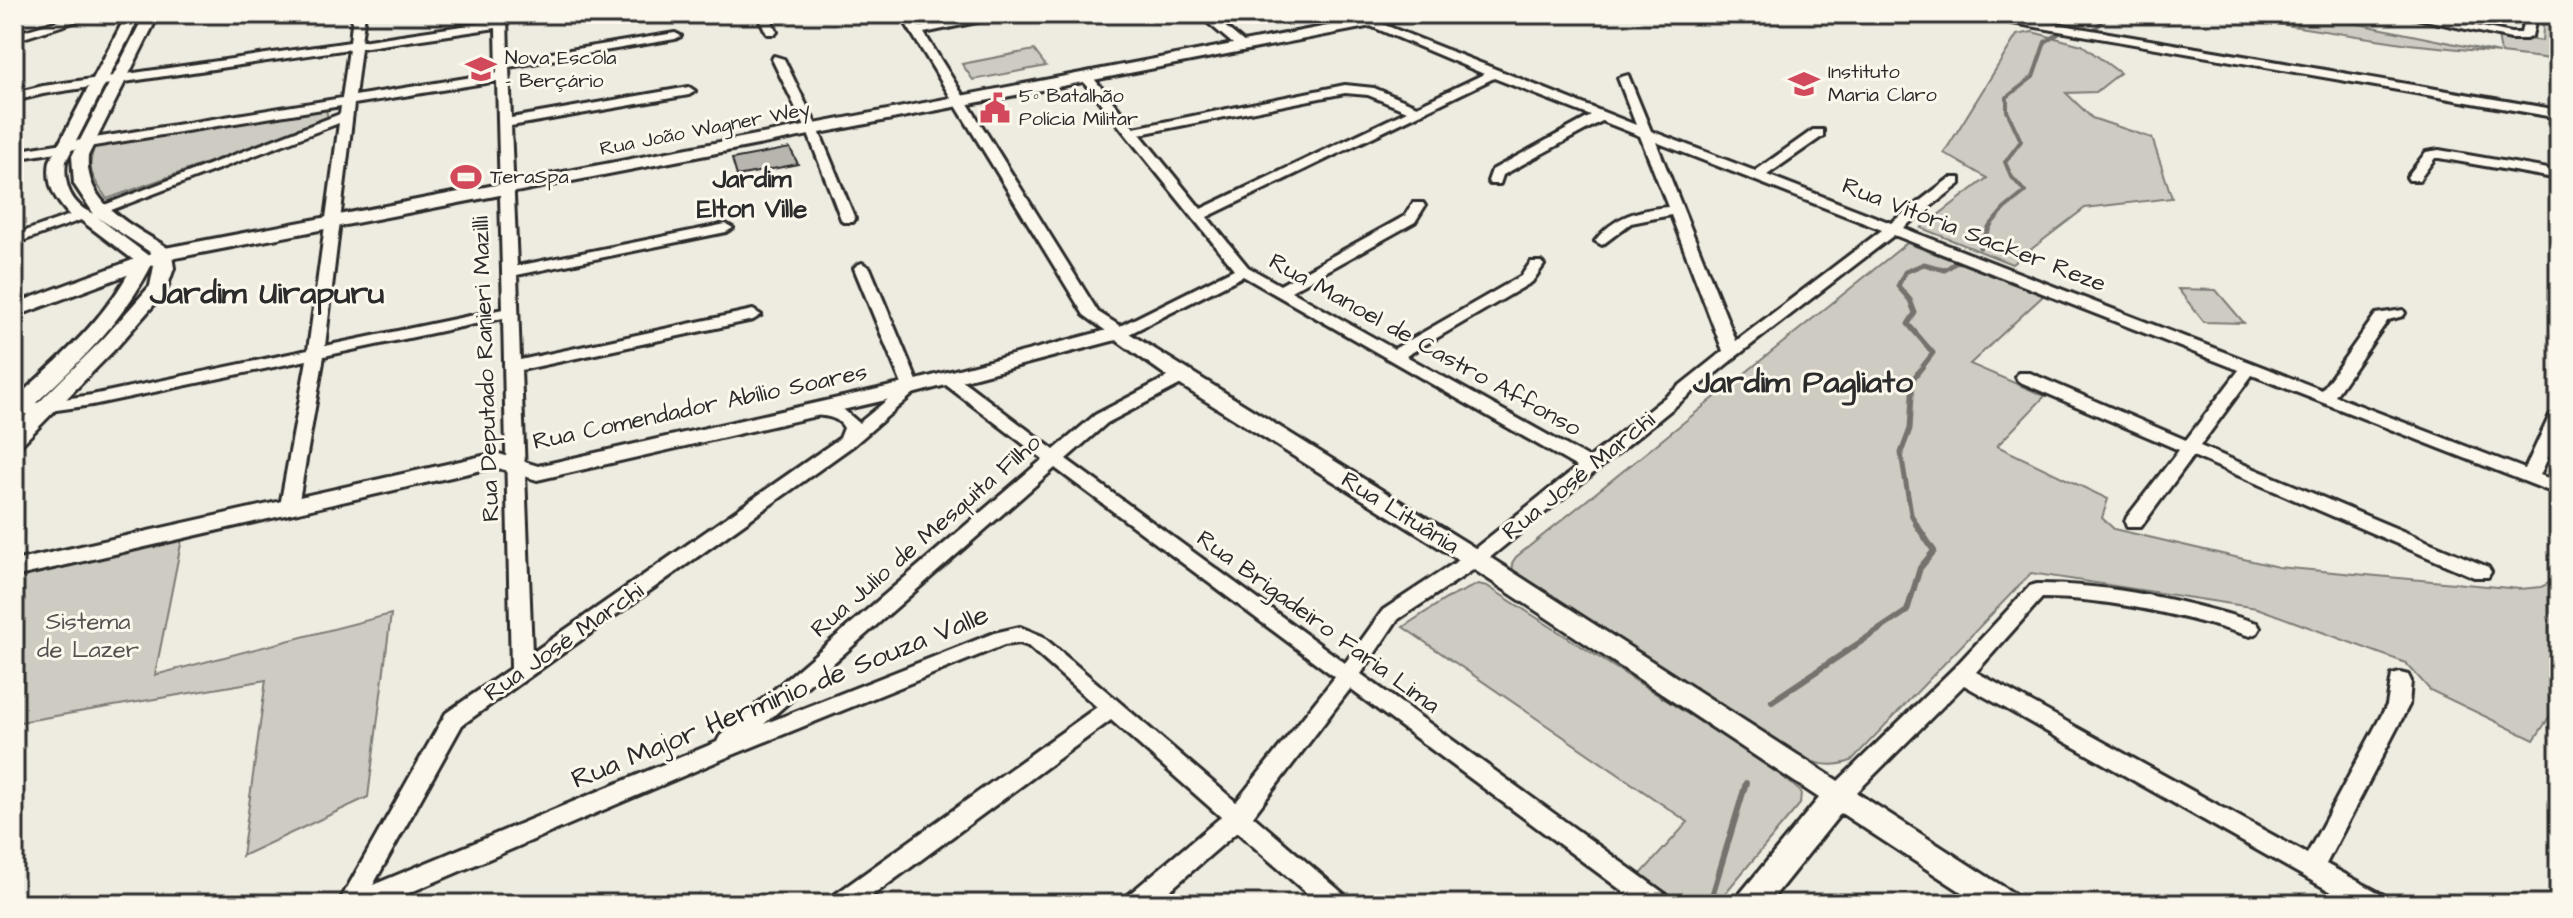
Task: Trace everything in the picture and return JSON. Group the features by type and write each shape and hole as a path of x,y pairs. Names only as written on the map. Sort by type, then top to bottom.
{"main road":[{"name":"Rua João Wagner Wey","path":"14,311 165,254 1410,14"}],"street":[{"path":"14,38 93,14"},
{"path":"14,439 110,343 159,287 165,268 165,254 61,196 54,179 64,147 134,14"},
{"path":"15,411 84,345 130,292 145,260 90,212 78,173 80,156 152,14"},
{"path":"289,506 316,354 359,14"},
{"path":"763,14 771,32"},
{"name":"Rua Lituânia","path":"906,14 1092,315 1181,377 1475,559 2005,904"},
{"path":"917,31 1009,14"},
{"path":"1978,14 2559,114"},
{"path":"2404,14 2511,36 2526,36 2531,14"},
{"path":"14,97 355,45 501,19"},
{"name":"Rua Deputado Ranieri Mazilli","path":"501,19 522,672"},
{"path":"1210,19 1243,47"},
{"name":"Rua Vitória Sacker Reze","path":"1372,23 1494,74 2559,489"},
{"path":"14,155 349,100 675,36"},
{"path":"778,59 813,131 848,219"},
{"path":"1200,215 1494,74"},
{"name":"Rua Manoel de Castro Affonso","path":"1087,78 1243,270 1589,466"},
{"path":"1624,78 1732,352"},
{"path":"1132,132 1345,89 1370,91 1416,110"},
{"path":"505,123 689,91"},
{"path":"14,240 346,116"},
{"path":"1495,181 1497,173 1601,116"},
{"path":"1757,176 1818,133"},
{"path":"2414,177 2431,155 2439,154 2559,175"},
{"name":"Rua José Marchi","path":"1136,904 1239,816 1347,677 1390,615 1475,559 1732,352 1955,181"},
{"path":"1280,291 1410,219 1418,206"},
{"path":"1602,241 1615,224 1642,215 1676,210"},
{"path":"509,272 726,228"},
{"path":"1394,356 1527,279 1536,265"},
{"path":"862,268 912,388"},
{"name":"Rua Comendador Abílio Soares","path":"14,569 496,460 537,473 912,388 1119,333 1243,270"},
{"path":"15,411 92,400 510,312"},
{"path":"2325,398 2382,317 2397,313"},
{"path":"512,367 753,315"},
{"path":"2134,522 2249,368"},
{"name":"Rua Julio de Mesquita Filho","path":"717,752 1101,419 1181,377"},
{"path":"2024,377 2481,572"},
{"name":"Rua Brigadeiro Faria Lima","path":"948,378 1347,677 1659,904"},
{"path":"67,387 92,400"},
{"name":"Rua José Marchi","path":"357,904 454,719 848,441 912,388"},
{"path":"817,410 837,412 850,419 853,428 848,441"},
{"path":"2530,478 2559,415"},
{"path":"1750,904 1838,796 1962,674 2037,591 2049,589 2203,613 2250,628"},
{"path":"520,626 533,643 545,645 580,632"},
{"name":"Rua Major Herminio de Souza Valle","path":"357,904 717,752 1001,638 1020,635 1035,641 1337,904"},
{"path":"1962,674 2376,904"},
{"path":"2312,868 2398,705 2400,681"},
{"path":"782,695 780,704 787,712 796,717 807,716"},
{"path":"842,904 1112,708"}],"green space":[{"path":"2213,14 2310,14 2499,53 2409,44"},
{"path":"2544,14 2559,14 2559,60 2501,53 2498,36 2542,41"},
{"path":"2032,32 2082,45 2120,73 2096,92 2066,93 2092,118 2152,138 2172,198 2085,208 2012,264 1921,228 1987,178 1944,153 2017,35"},
{"path":"1034,50 1046,66 973,80 962,64"},
{"path":"326,109 328,119 107,199 92,174 95,146"},
{"path":"1907,243 2044,295 1970,364 2045,396 1997,446 2108,499 2102,518 2114,529 2278,567 2520,589 2541,587 2559,578 2559,703 2534,740 2430,690 2406,663 2257,608 2031,573 1851,761 1826,765 1788,750 1513,570 1512,563 1516,557"},
{"path":"2178,289 2216,290 2244,323 2204,322"},
{"name":"Sistema de Lazer","path":"182,539 155,675 391,614 368,797 242,856 266,680 14,723 14,577"},
{"path":"1478,584 1487,586 1774,769 1801,792 1800,804 1716,904 1680,904 1641,874 1688,822 1403,627 1446,599"}],"building":[{"path":"790,148 798,164 737,176 732,159"}],"waterway":[{"path":"2092,31 2100,24 2103,14"},
{"path":"1988,228 2004,209 2025,192 2011,176 2005,162 2021,141 2007,111 2007,97 2033,77 2045,42 2060,33 2073,32"},
{"path":"1980,247 1990,226"},
{"path":"1916,524 1911,514 1901,453 1910,429 1913,379 1933,353 1908,324 1915,313 1910,300 1898,286 1905,272 1924,264 1945,270 1958,261"},
{"path":"1772,701 1907,611 1920,568 1934,551 1916,524"},
{"path":"1712,896 1746,783"}],"place":[{"name":"Nova Escola - Berçário","path":"481,69"},
{"name":"Instituto Maria Claro","path":"1804,84"},
{"name":"5º Batalhão Polícia Militar","path":"995,108"},
{"name":"TeraSpa","path":"466,177"}],"district":[{"name":"Jardim Elton Ville","path":"752,194"},
{"name":"Jardim Uirapuru","path":"267,293"},
{"name":"Jardim Pagliato","path":"1803,382"}]}
